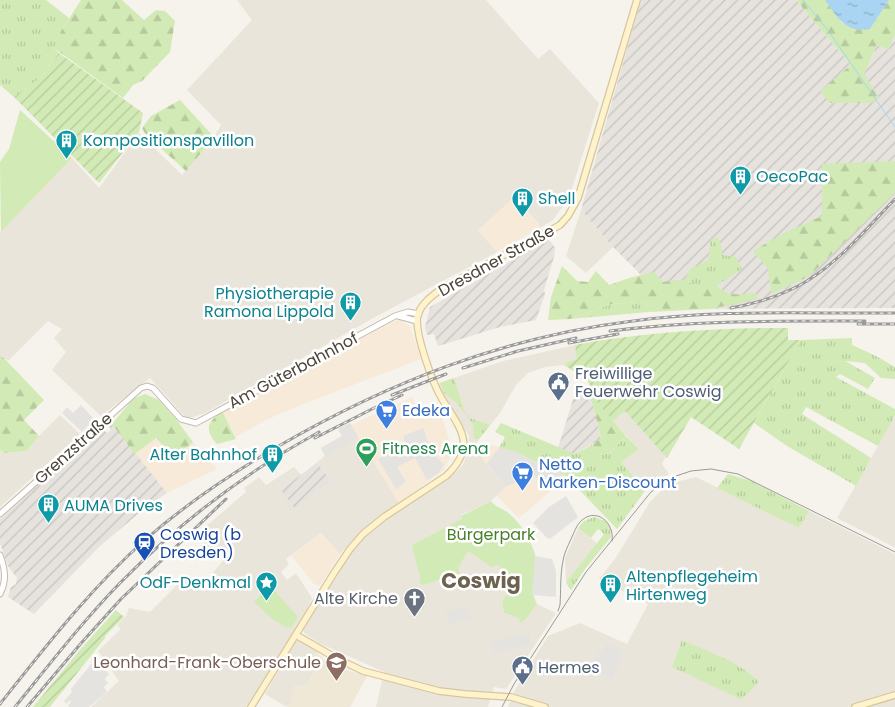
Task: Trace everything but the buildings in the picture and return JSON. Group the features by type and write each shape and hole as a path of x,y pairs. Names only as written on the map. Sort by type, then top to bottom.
{"main road":[{"name":"Dresdner Straße","path":"250,707 350,549 363,534 384,517 446,476 460,458 464,442 461,429 439,394 420,342 417,321 419,314 428,299 441,289 550,231 568,216 577,200 586,173 636,0"},
{"path":"296,635 336,658 367,672 439,691 511,697 545,707"},
{"path":"855,707 895,694"}],"street":[{"name":"Am Güterbahnhof","path":"148,386 157,391 181,419 192,423 202,421 394,316 408,312 419,314"},
{"path":"394,316 417,321"},
{"name":"Grenzstraße","path":"0,514 129,397 141,388 148,386"},
{"path":"0,555 5,579 0,594"}],"shaded area":[{"path":"237,0 486,0 538,59 550,49 599,103 569,198 553,220 540,228 540,224 478,230 497,252 377,316 205,413 187,419 150,378 101,416 52,370 66,352 54,338 62,329 48,321 8,361 0,354 0,231 72,158 99,188 139,133 182,175 214,137 221,125 187,90 252,20"},
{"path":"641,0 796,0 851,65 864,74 877,45 888,50 895,35 895,308 675,309 613,247 581,210"},
{"path":"514,197 540,224 540,228 497,252 478,230"},
{"path":"581,210 613,247 586,273 566,256"},
{"path":"547,240 555,248 554,257 544,290 545,294 536,320 500,327 438,346 434,334 427,335 425,327 430,307"},
{"path":"399,320 410,326 421,359 298,406 266,420 236,437 222,411"},
{"path":"575,345 578,360 564,365 545,367 528,373 516,385 500,413 474,448 506,487 491,501 461,515 462,518 418,566 419,584 423,585 459,574 459,567 468,551 493,566 497,565 504,569 518,582 502,601 504,613 520,618 520,622 525,620 537,604 556,613 506,689 494,687 488,707 376,707 384,672 319,643 304,633 303,629 348,557 367,534 463,465 468,452 469,436 437,384 503,361"},
{"path":"575,393 588,398 593,405 601,439 575,454 558,448"},
{"path":"412,397 418,410 437,402 453,452 444,470 399,503 351,425"},
{"path":"81,405 94,419 82,432 62,413 67,407 73,413"},
{"path":"625,411 666,456 662,464 669,474 645,491 620,462 639,449 613,421"},
{"path":"60,415 80,434 0,507 0,449 4,453 27,451"},
{"path":"895,416 895,546 894,547 837,518"},
{"path":"350,423 399,503 360,532 340,554 321,533 286,559 289,564 281,572 287,580 296,573 312,598 305,613 246,707 91,707 119,681 98,651 121,629 117,625 126,616 129,608 150,612 184,578 202,585 223,561 196,535 246,492 244,488 259,477 266,485 294,467 301,475 325,456 321,448 342,436 338,429"},
{"path":"350,423 358,437 325,456 321,448 342,436 338,429"},
{"path":"112,424 167,493 145,508 100,546 34,614 8,597 11,587 16,584 17,578 8,566 0,543 0,519 85,440 88,444 104,430 107,433 111,430 109,426"},
{"path":"423,428 432,453 444,464 439,473 427,480 415,458 397,467 406,482 396,489 378,459 406,446 403,436"},
{"path":"155,438 174,457 193,442 217,469 167,493 135,454"},
{"path":"484,443 513,451 566,478 519,518 497,496 506,486 474,448"},
{"path":"499,448 513,451 565,475 566,478 558,485 544,487 531,472 526,476 524,474 516,482 506,487 487,463"},
{"path":"317,463 330,481 295,509 281,490"},
{"path":"696,477 799,528 809,511 895,554 895,707 508,707 515,690 548,636 580,623 627,644 648,604 599,579 615,559 650,502 662,490 676,482"},
{"path":"566,496 578,517 550,539 547,538 533,523 549,507"},
{"path":"578,528 597,543 566,582 565,558"},
{"path":"321,533 340,554 320,586 314,584 291,555"},
{"path":"535,556 552,559 556,571 556,597 532,595"},
{"path":"467,605 471,618 449,624 445,612"},
{"path":"529,633 531,645 494,652 492,641"},
{"path":"301,640 317,650 314,672 309,684 300,687 295,685 291,701 287,707 265,694 296,641"},
{"path":"606,644 622,651 620,655 624,656 612,679 590,667 599,650 602,652"},
{"name":"Leonhard-Frank-Oberschule","path":"317,652 324,660 336,667 367,676 350,707 288,707 295,685 300,687 309,684"},
{"path":"96,658 109,674 105,679 108,683 104,687 107,692 89,707 69,707 70,700 66,704 64,701 72,692 71,689"}],"green space":[{"path":"0,0 46,0 69,18 54,48 59,53 39,79 14,97 0,85"},
{"path":"81,0 122,0 144,20 156,10 165,11 175,21 170,52 142,81 133,85 123,98 54,48 61,31"},
{"path":"796,0 825,0 842,23 870,29 889,0 895,0 895,35 888,50 877,45 864,74 879,97 872,103 830,103 820,91 851,65"},
{"path":"59,53 143,113 139,132 99,183 14,97 39,79"},
{"path":"180,100 214,137 186,171 146,135 142,128 151,116"},
{"path":"20,110 72,158 1,232 0,162 9,149"},
{"path":"895,161 895,193 808,277 771,294 768,269 753,251 782,234 822,216 822,164"},
{"path":"719,238 723,255 736,257 742,269 717,285 698,293 692,283 685,280 689,270 708,260 711,239"},
{"path":"562,266 577,281 588,282 596,271 609,285 654,272 663,282 687,281 698,292 717,285 730,294 756,293 757,299 708,309 649,312 645,302 611,304 570,319 548,320 551,297"},
{"path":"645,302 649,312 570,319 611,304"},
{"path":"788,328 788,340 801,340 739,449 691,417 667,458 625,411 613,421 597,402 594,391 586,379 564,365 577,359 575,345 622,337 670,332"},
{"path":"852,338 852,345 895,367 895,379 881,378 865,363 845,361 875,378 868,389 840,374 836,377 895,409 895,416 878,446 806,407 802,414 871,458 856,486 787,446 754,423 801,340"},
{"path":"0,354 44,400 24,420 39,436 27,451 4,453 0,449"},
{"path":"454,378 464,410 469,418 490,425 479,439 474,439 473,424 457,403 444,393 440,383"},
{"path":"594,391 597,402 626,436 609,453 599,455 592,445 601,438 593,405 589,398"},
{"path":"145,394 159,400 193,442 174,457 156,438 135,454 112,424 133,399"},
{"path":"222,411 236,439 217,444 210,434 209,426 213,419"},
{"path":"501,423 575,454 592,445 599,455 609,453 626,436 639,449 621,462 645,491 617,529 565,475 513,451 499,448 505,437 495,432"},
{"path":"728,474 751,481 809,511 799,528 717,488"},
{"name":"Bürgerpark","path":"491,501 512,516 520,525 535,554 536,567 533,591 537,604 525,620 520,623 519,618 504,613 502,601 517,582 504,569 497,565 492,567 468,551 459,567 459,574 423,585 419,584 420,578 412,545 462,519 461,516"},
{"path":"594,517 606,521 610,528 611,537 571,590 566,582 604,534 598,529 591,538 578,528 584,521"},
{"path":"265,590 275,591 298,617 291,628 276,621 254,602"},
{"path":"116,610 124,617 105,636 50,707 33,707 78,652"},
{"path":"682,640 733,663 759,682 740,699 672,667"}],"water":[{"path":"825,0 889,0 870,29 861,30 854,29 843,23"}],"waterway":[{"path":"803,0 827,29 895,127"}],"tram line":[{"path":"502,707 514,684 586,572 651,492 673,477 691,471 711,469 738,474 895,552"},
{"path":"558,611 564,558 567,547 579,524 586,517 598,516 603,518 610,528 612,541"}],"railway":[{"path":"731,308 771,298 807,281 843,253 895,199"},
{"path":"0,704 106,577 146,539 177,514 226,479 277,447 362,402 405,383 493,351 539,338 585,328 633,321 731,313 895,313"},
{"path":"610,331 706,323 865,321"},
{"path":"858,324 895,324"},
{"path":"569,343 618,334"},
{"path":"463,368 518,351 576,338"},
{"path":"392,395 446,374"},
{"path":"315,438 402,395"},
{"path":"15,707 92,613 142,561 214,500 265,464 319,432"},
{"path":"27,707 121,599 226,499"}],"place":[{"name":"Kompositionspavillon","path":"67,159"},
{"name":"OecoPac","path":"740,195"},
{"name":"Shell","path":"522,217"},
{"name":"Physiotherapie Ramona Lippold","path":"350,321"},
{"name":"Freiwillige Feuerwehr Coswig","path":"559,401"},
{"name":"Edeka","path":"386,429"},
{"name":"Fitness Arena","path":"366,467"},
{"name":"Alter Bahnhof","path":"273,473"},
{"name":"Netto Marken-Discount","path":"523,492"},
{"name":"AUMA Drives","path":"48,524"},
{"name":"Coswig (b Dresden)","path":"144,562"},
{"name":"OdF-Denkmal","path":"267,601"},
{"name":"Altenpflegeheim Hirtenweg","path":"610,604"},
{"name":"Alte Kirche","path":"414,617"},
{"name":"Leonhard-Frank-Oberschule","path":"337,681"},
{"name":"Hermes","path":"522,686"}],"district":[{"name":"Coswig","path":"481,581"}]}
